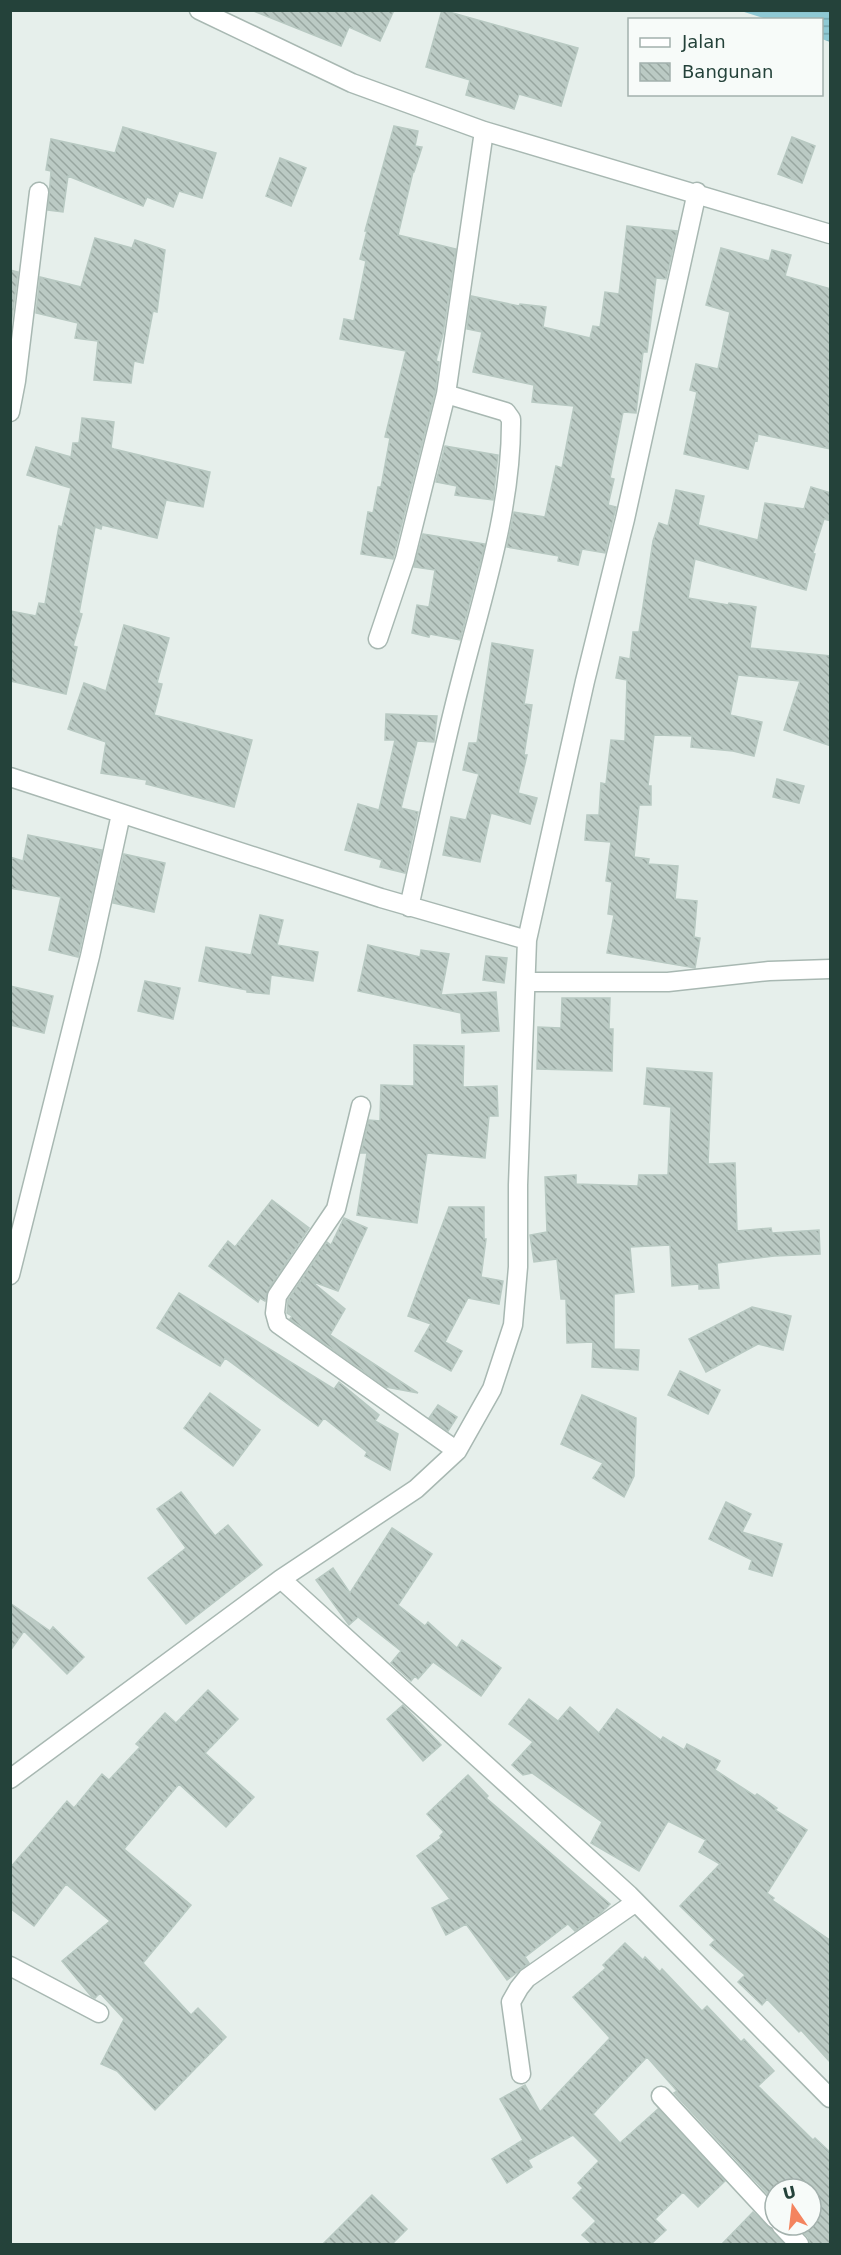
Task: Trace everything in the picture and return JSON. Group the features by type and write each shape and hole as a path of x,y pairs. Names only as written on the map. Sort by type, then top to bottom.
{"street":[{"path":"199,10 352,83 484,131 594,165 697,192 831,234"},
{"path":"378,639 405,559 446,394 484,131"},
{"path":"10,412 16,381 39,192"},
{"path":"10,1779 281,1580 416,1489 457,1451 492,1389 513,1325 518,1267 518,1185 527,940 585,681 625,519 697,192"},
{"path":"409,907 459,685 496,541 508,472 511,419 506,412 446,394"},
{"path":"10,777 409,907 527,940"},
{"path":"10,1275 90,956 121,814"},
{"path":"526,982 668,982 769,971 831,969"},
{"path":"361,1106 336,1209 277,1296 275,1312 278,1324 457,1451"},
{"path":"281,1580 636,1902 831,2098"},
{"path":"521,2074 511,2002 519,1988 527,1978 636,1902"},
{"path":"10,1966 99,2013"},
{"path":"661,2096 763,2206"}],"water":[{"path":"741,11 830,11 830,42 823,39 823,18 763,18"}],"building":[{"path":"251,10 394,10 380,41 349,27 341,46"},
{"path":"442,10 578,48 561,106 519,94 514,109 466,95 470,80 426,67"},
{"path":"394,126 418,131 415,146 422,147 413,172 398,235 456,249 443,334 436,361 439,362 435,392 393,559 361,554 368,512 373,513 378,487 381,487 390,438 385,437 406,351 340,339 344,319 354,321 366,261 360,259 367,231 365,231"},
{"path":"123,127 216,153 202,198 179,191 173,207 147,197 143,206 68,176 63,212 48,210 51,171 46,170 51,139 115,153"},
{"path":"792,137 815,146 802,183 778,174"},
{"path":"280,158 306,168 291,206 266,196"},
{"path":"627,226 677,231 666,279 656,278 647,352 643,352 636,413 623,412 610,478 614,479 608,505 616,507 605,553 582,549 578,565 558,561 559,556 507,547 514,512 545,517 556,466 562,468 574,406 532,402 534,385 473,372 482,332 467,329 471,296 519,306 520,304 546,307 543,327 590,338 593,326 600,327 605,292 619,294"},
{"path":"95,238 132,248 135,240 165,250 157,312 153,311 143,363 134,361 131,383 94,380 98,341 75,338 78,323 36,313 40,277 81,287"},
{"path":"721,248 769,261 772,250 791,255 785,276 831,289 831,449 758,434 748,469 684,454 697,392 690,390 696,364 718,369 730,312 706,305"},
{"path":"10,270 18,272 10,333"},
{"path":"82,418 114,422 111,448 210,472 203,507 166,500 157,538 102,525 101,529 95,527 79,613 82,614 73,646 77,647 66,694 10,681 10,611 36,616 39,603 45,604 59,526 62,527 71,488 27,475 36,447 71,457 73,443 79,443"},
{"path":"445,446 498,455 493,500 455,495 457,486 436,482"},
{"path":"811,487 831,493 831,521 824,519 813,553 815,554 806,590 695,559 688,598 756,607 750,648 831,656 831,746 784,730 800,681 738,675 730,715 762,722 754,756 733,751 691,747 692,736 654,735 648,786 651,786 651,805 639,805 634,857 649,859 648,864 678,866 675,899 697,901 694,937 700,938 695,968 607,953 614,915 608,914 612,882 606,881 611,842 585,840 587,815 599,815 601,783 606,784 611,740 625,741 627,680 616,678 620,657 630,659 633,632 639,632 653,541 659,523 668,526 676,490 704,496 698,525 758,540 765,503 804,509"},
{"path":"423,534 485,544 460,640 412,633 417,605 429,607 435,570 414,567"},
{"path":"124,625 169,638 157,683 162,684 154,715 252,740 234,807 146,784 147,780 101,773 106,742 68,729 84,683 106,691"},
{"path":"492,643 533,650 524,704 532,705 524,755 527,755 518,793 537,798 530,824 491,813 480,862 443,855 451,817 466,820 479,774 463,770 469,743 477,743"},
{"path":"386,714 437,716 434,742 417,741 401,808 418,812 405,873 380,867 382,860 345,850 358,804 379,810 395,740 385,740"},
{"path":"777,779 804,786 799,803 773,797"},
{"path":"28,835 102,850 78,957 49,950 61,897 10,888 10,857 23,861"},
{"path":"124,854 165,863 154,912 113,903"},
{"path":"260,915 283,920 277,945 318,952 313,981 271,975 269,994 247,992 247,990 199,981 206,947 251,955"},
{"path":"368,945 420,957 421,950 449,954 441,995 496,992 499,1031 462,1033 461,1013 358,991"},
{"path":"486,956 507,958 504,983 483,980"},
{"path":"145,981 180,988 173,1019 138,1011"},
{"path":"10,986 53,996 44,1033 10,1025"},
{"path":"562,998 610,998 609,1029 613,1029 612,1071 537,1069 538,1027 561,1028"},
{"path":"414,1045 464,1046 463,1087 497,1086 498,1116 489,1116 485,1158 427,1153 417,1223 357,1215 367,1153 361,1153 369,1120 380,1121 381,1085 414,1086"},
{"path":"647,1068 712,1073 708,1164 735,1163 737,1231 771,1228 772,1233 819,1230 820,1254 774,1256 717,1263 719,1288 699,1289 699,1284 672,1286 670,1245 630,1247 634,1292 614,1294 614,1349 639,1350 638,1370 592,1367 593,1342 567,1343 566,1299 561,1299 557,1259 534,1262 530,1235 547,1232 545,1177 576,1175 576,1184 638,1186 639,1175 668,1175 671,1107 644,1104"},
{"path":"272,1200 309,1228 268,1290 265,1301 260,1298 258,1302 209,1266 228,1241 235,1247"},
{"path":"449,1207 484,1207 484,1239 486,1239 481,1277 503,1281 499,1304 468,1298 445,1342 462,1351 451,1371 415,1351 431,1324 408,1316"},
{"path":"344,1218 367,1228 338,1291 311,1281 345,1309 330,1335 418,1393 386,1387 290,1319 292,1316 287,1313 288,1300 327,1242 331,1245"},
{"path":"179,1293 334,1389 339,1382 379,1415 375,1421 398,1434 390,1470 365,1456 367,1452 324,1418 318,1426 225,1358 220,1366 157,1328"},
{"path":"752,1307 791,1316 783,1350 758,1344 706,1372 689,1339"},
{"path":"680,1371 720,1390 708,1414 668,1395"},
{"path":"210,1393 260,1430 233,1466 184,1428"},
{"path":"582,1395 636,1418 634,1476 624,1497 593,1478 603,1463 561,1444"},
{"path":"438,1405 457,1417 448,1431 429,1418"},
{"path":"181,1492 215,1536 228,1525 262,1565 186,1624 148,1578 186,1548 157,1509"},
{"path":"726,1502 751,1514 742,1532 782,1544 772,1576 749,1569 752,1560 709,1539"},
{"path":"392,1528 432,1554 398,1605 425,1626 428,1622 457,1648 462,1640 501,1668 481,1696 433,1662 418,1679 415,1676 411,1681 391,1663 401,1651 358,1617 349,1625 316,1580 333,1568 350,1593"},
{"path":"10,1603 50,1631 53,1627 84,1657 67,1674 24,1631 10,1651"},
{"path":"208,1690 238,1719 205,1753 254,1797 226,1827 179,1784 124,1849 191,1905 143,1963 191,2015 198,2008 226,2037 155,2110 117,2071 101,2064 124,2019 100,1993 95,1998 91,1996 62,1961 110,1921 66,1884 34,1926 10,1908 10,1868 67,1801 74,1808 102,1774 109,1780 140,1747 136,1744 165,1713 176,1723"},
{"path":"529,1699 558,1721 570,1707 599,1733 617,1709 661,1740 663,1737 684,1750 687,1744 720,1761 715,1770 755,1796 757,1794 777,1808 775,1810 807,1830 767,1893 774,1898 772,1900 831,1941 831,2063 801,2030 799,2032 767,1999 762,2005 738,1982 745,1975 710,1945 715,1940 680,1906 720,1864 699,1852 706,1840 668,1821 639,1871 591,1843 602,1822 532,1773 523,1775 512,1765 533,1742 509,1724"},
{"path":"403,1705 441,1745 423,1761 387,1719"},
{"path":"468,1775 488,1796 486,1798 610,1904 575,1931 568,1924 525,1957 529,1963 507,1980 466,1924 446,1935 432,1908 450,1899 417,1856 441,1838 444,1832 427,1814"},
{"path":"625,1943 643,1960 645,1957 660,1972 662,1969 702,2011 707,2006 741,2042 744,2039 774,2071 758,2086 813,2140 815,2138 831,2153 831,2244 810,2244 808,2237 823,2237 823,2177 763,2177 763,2189 674,2093 677,2091 647,2057 593,2114 620,2143 658,2109 725,2181 698,2207 683,2192 655,2219 666,2230 651,2244 592,2244 582,2235 596,2221 573,2198 583,2188 578,2183 599,2161 573,2135 528,2160 532,2167 507,2183 492,2159 523,2140 500,2099 525,2085 540,2112 610,2038 573,1997 606,1968 603,1965"},
{"path":"372,2195 407,2229 392,2244 323,2244"},
{"path":"753,2212 763,2221 763,2237 778,2237 784,2244 722,2244"}]}
